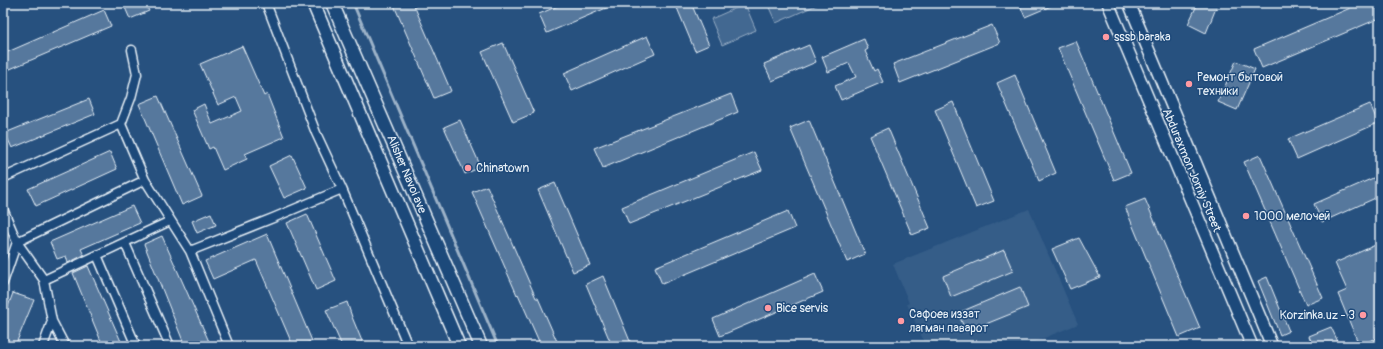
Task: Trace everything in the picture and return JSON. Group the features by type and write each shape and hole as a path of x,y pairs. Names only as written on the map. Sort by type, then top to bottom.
{"main road":[{"name":"Alisher Navoi ave","path":"314,3 459,346"},
{"name":"Alisher Navoi ave","path":"332,3 481,346"}],"street":[{"path":"266,3 316,133 342,189 408,346"},
{"name":"Abduraxmon Jomiy Street","path":"1108,3 1252,346"},
{"name":"Abduraxmon Jomiy Street","path":"1129,3 1272,346"},
{"path":"132,50 137,74 131,98 121,124 145,180 190,251 229,346"},
{"path":"3,178 121,124"},
{"path":"3,283 17,242 145,180"},
{"path":"190,251 342,189"},
{"path":"3,209 17,242 44,280 52,321 64,346"},
{"path":"44,280 170,221"},
{"path":"125,243 170,346"},
{"path":"97,255 136,346"},
{"path":"43,346 52,321"}],"shaded area":[{"path":"767,3 821,3 776,23"},
{"path":"745,4 756,30 722,45 711,19"},
{"path":"1029,209 1078,324 1025,346 926,346 907,304 909,303 893,264"}],"building":[{"path":"123,3 145,3 149,11 130,19"},
{"path":"393,3 413,3 451,91 434,98"},
{"path":"565,3 618,3 547,33 539,14"},
{"path":"675,3 691,3 709,45 695,51"},
{"path":"1019,3 1058,3 1025,17"},
{"path":"1198,3 1218,3 1206,33 1188,24"},
{"path":"1362,3 1380,3 1380,18 1262,68 1254,49"},
{"path":"104,10 111,26 3,72 3,54"},
{"path":"992,25 1000,43 900,83 893,64"},
{"path":"647,36 655,54 572,91 564,73"},
{"path":"864,39 868,49 865,51 874,71 877,69 883,82 841,100 835,86 856,77 849,63 828,72 822,57"},
{"path":"1076,41 1131,173 1114,180 1058,48"},
{"path":"503,43 534,113 513,122 482,52"},
{"path":"809,45 816,62 772,81 764,64"},
{"path":"242,46 264,96 267,94 284,137 245,154 247,159 223,170 213,147 209,149 192,110 204,104 212,124 242,111 236,97 218,105 200,64"},
{"path":"1236,61 1255,69 1237,110 1218,102"},
{"path":"1015,75 1056,173 1039,181 997,83"},
{"path":"731,94 738,112 603,168 594,148"},
{"path":"158,96 202,196 182,205 139,104"},
{"path":"89,99 95,114 12,148 5,133"},
{"path":"953,102 994,201 976,208 935,110"},
{"path":"1370,104 1378,123 1297,159 1288,139"},
{"path":"460,120 481,167 465,174 444,127"},
{"path":"809,120 865,254 847,262 790,128"},
{"path":"888,128 930,228 912,235 870,136"},
{"path":"110,152 117,169 36,206 28,189"},
{"path":"754,152 762,170 629,224 622,207"},
{"path":"292,155 307,188 284,198 269,166"},
{"path":"1260,155 1323,298 1306,305 1244,162"},
{"path":"1380,175 1380,196 1322,222 1314,204"},
{"path":"555,183 590,265 573,272 538,190"},
{"path":"487,186 536,298 538,298 559,346 541,346 518,294 517,295 472,192"},
{"path":"1145,199 1200,328 1179,337 1125,207"},
{"path":"132,206 140,223 81,249 84,255 68,263 66,256 57,259 50,242"},
{"path":"788,211 795,228 662,284 655,267"},
{"path":"211,213 216,225 197,233 192,221"},
{"path":"307,214 336,281 316,290 287,223"},
{"path":"267,234 312,341 300,346 293,346 256,260 213,279 205,261"},
{"path":"162,236 211,346 185,346 144,244"},
{"path":"1079,238 1100,277 1070,289 1052,249"},
{"path":"1380,243 1380,337 1359,345 1338,294 1347,290 1335,263"},
{"path":"1004,250 1013,271 951,297 943,276"},
{"path":"88,266 123,346 103,346 73,273"},
{"path":"815,274 823,292 720,336 713,319"},
{"path":"603,276 632,346 612,346 586,284"},
{"path":"1267,277 1289,331 1280,335 1258,281"},
{"path":"1020,287 1028,307 966,332 958,313"},
{"path":"13,293 34,300 15,346 3,346 3,320"},
{"path":"347,302 364,346 342,346 326,310"},
{"path":"1331,327 1340,346 1313,346 1309,336"}],"waterway":[{"path":"353,3 498,346"}],"place":[{"name":"sssb baraka","path":"1106,37"},
{"name":"Ремонт бытовой техники","path":"1189,84"},
{"name":"Chinatown","path":"468,168"},
{"name":"1000 мелочей","path":"1246,216"},
{"name":"Bice servis","path":"768,308"},
{"name":"Korzinka.uz - 3","path":"1363,315"},
{"name":"Сафоев иззат лагман паварот","path":"901,321"}]}
